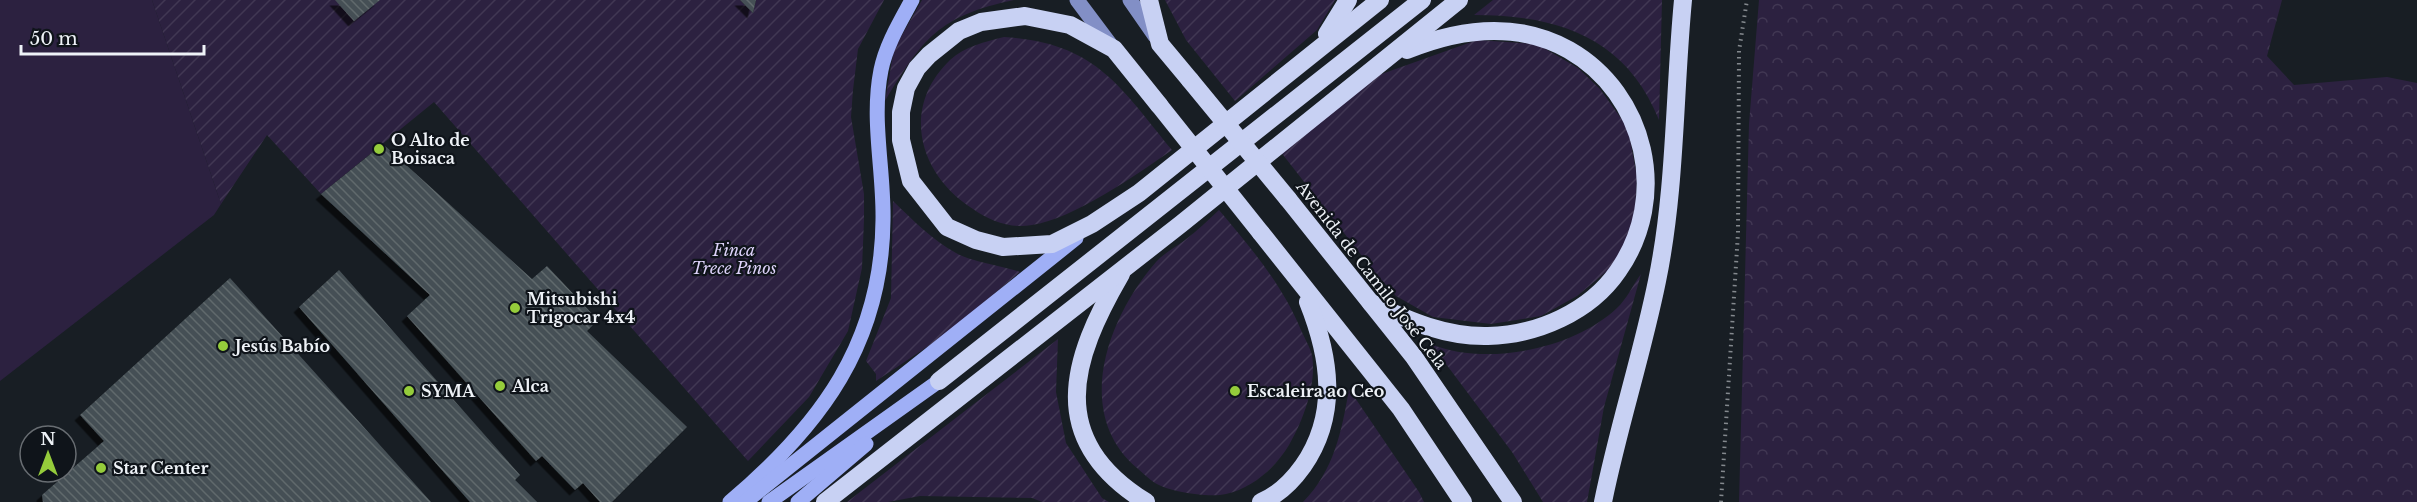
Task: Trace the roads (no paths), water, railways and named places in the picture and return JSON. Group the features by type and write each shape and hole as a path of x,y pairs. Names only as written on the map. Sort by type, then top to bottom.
{"highway":[{"path":"1149,0 1160,44"},
{"path":"1317,48 1345,8 1348,0"},
{"path":"1380,0 1317,48 1139,193 1092,225 1052,244 1003,247 976,240 947,226 910,181 901,140 901,112 906,88 917,68 959,31 981,22 1025,16 1070,25 1114,49 1159,105 1261,233 1300,283 1401,409 1462,502"},
{"path":"939,381 1422,0"},
{"path":"825,502 1180,224 1459,0"},
{"path":"1603,502 1625,401 1657,280 1672,171 1683,0"},
{"path":"1371,303 1417,324 1445,332 1487,336 1523,333 1560,319 1593,297 1618,271 1638,232 1646,195 1644,158 1634,119 1614,86 1586,60 1554,41 1519,31 1478,29 1434,38 1389,57"},
{"name":"Avenida de Camilo José Cela","path":"1160,44 1414,357 1512,502"},
{"path":"1125,267 1098,314 1086,343 1076,382 1077,412 1086,437 1101,465 1121,487 1146,502"},
{"path":"1261,502 1293,479 1312,452 1323,425 1328,399 1328,370 1321,334 1300,283"}],"main road":[{"path":"730,502 786,450 827,402 865,333 875,301 883,222 877,128 881,70 888,46 912,0"},
{"path":"1077,0 1114,49"},
{"path":"1130,0 1160,44"},
{"path":"745,502 1092,225"},
{"path":"769,502 939,381"},
{"path":"798,502 939,381"}],"place":[{"name":"O Alto de Boisaca","path":"379,149"},
{"name":"Mitsubishi Trigocar 4x4","path":"515,308"},
{"name":"Jesús Babío","path":"223,346"},
{"name":"Alca","path":"500,386"},
{"name":"SYMA","path":"409,391"},
{"name":"Escaleira ao Ceo","path":"1235,391"},
{"name":"Star Center","path":"101,468"}],"park label":[{"name":"Finca Trece Pinos","path":"734,259"}]}
